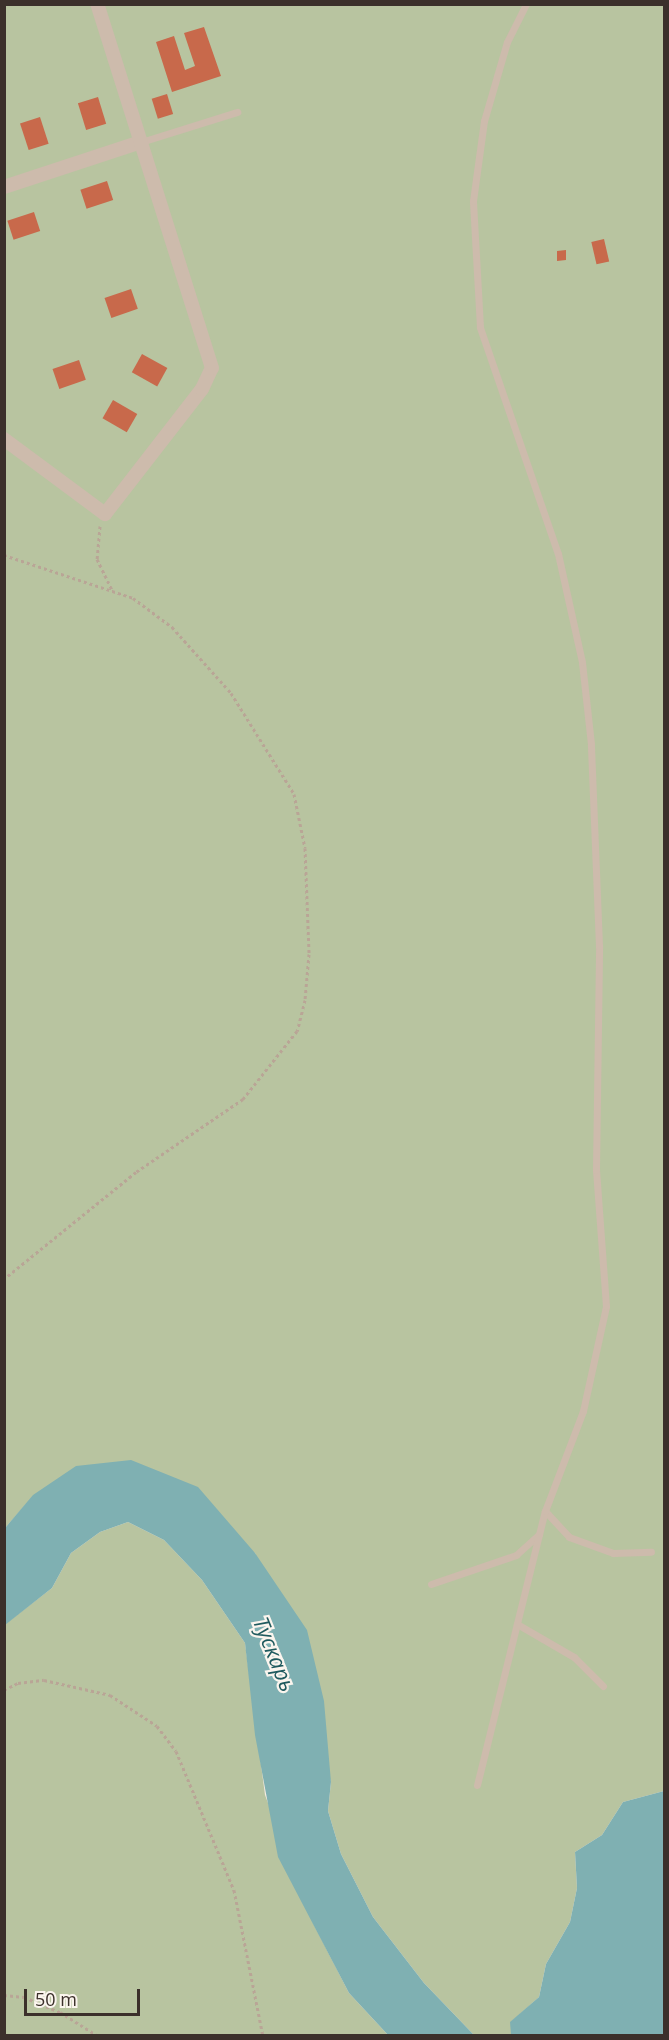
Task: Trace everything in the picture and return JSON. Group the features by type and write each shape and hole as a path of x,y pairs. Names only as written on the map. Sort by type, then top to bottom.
{"street":[{"path":"4,439 105,514 202,388 212,368 98,4"},
{"path":"4,187 141,142"}],"lane":[{"path":"477,1785 545,1511 583,1411 606,1306 596,1170 599,946 591,744 582,662 558,554 480,327 473,201 484,121 507,42 526,4"},
{"path":"141,142 237,112"},
{"path":"545,1511 569,1537 613,1553 651,1552"},
{"path":"431,1584 516,1555 539,1534"},
{"path":"517,1624 574,1656 603,1686"}],"path":[{"path":"105,514 96,543 102,572 112,590"},
{"path":"4,555 112,590 154,612 201,657 231,693 294,794 305,848 309,954 305,1000 297,1031 285,1051 243,1099 136,1172 4,1280"},
{"path":"4,1690 18,1683 44,1680 100,1693 134,1707 158,1726 176,1752 234,1890 263,2036"},
{"path":"4,1995 24,1997 60,2012 98,2036"}],"green space":[{"path":"5,5 664,5 664,1791 623,1802 602,1835 575,1852 577,1888 570,1922 546,1964 539,1997 511,2022 511,2035 474,2035 424,1983 373,1917 341,1854 328,1811 331,1782 255,1553 34,1495 5,1528"},
{"path":"128,1522 164,1540 202,1580 245,1643 265,1795 313,1923 349,1993 388,2035 5,2035 4,1625 52,1588 71,1553 100,1532"}],"water":[{"name":"Тускарь","path":"131,1460 198,1487 255,1553 307,1630 324,1701 331,1782 328,1811 341,1854 373,1917 424,1983 474,2035 388,2035 349,1993 278,1857 255,1735 245,1643 202,1580 164,1540 128,1522 100,1532 71,1553 52,1588 5,1625 5,1528 33,1495 76,1466"},
{"path":"664,1791 664,2035 511,2035 510,2022 539,1997 546,1964 570,1922 577,1888 575,1852 602,1835 623,1802"}],"building":[{"path":"204,27 221,76 172,92 156,42 174,36 185,70 195,66 184,33"},
{"path":"167,94 173,114 158,119 152,99"},
{"path":"98,97 106,124 86,130 78,103"},
{"path":"40,117 49,144 29,150 20,123"},
{"path":"107,181 113,200 87,209 80,190"},
{"path":"34,212 40,231 14,240 7,221"},
{"path":"604,239 609,261 597,264 591,242"},
{"path":"566,250 566,260 557,261 557,251"},
{"path":"131,289 138,309 111,318 105,298"},
{"path":"142,354 167,368 157,386 132,372"},
{"path":"79,360 86,380 59,389 53,369"},
{"path":"113,400 137,414 127,432 103,418"}]}
